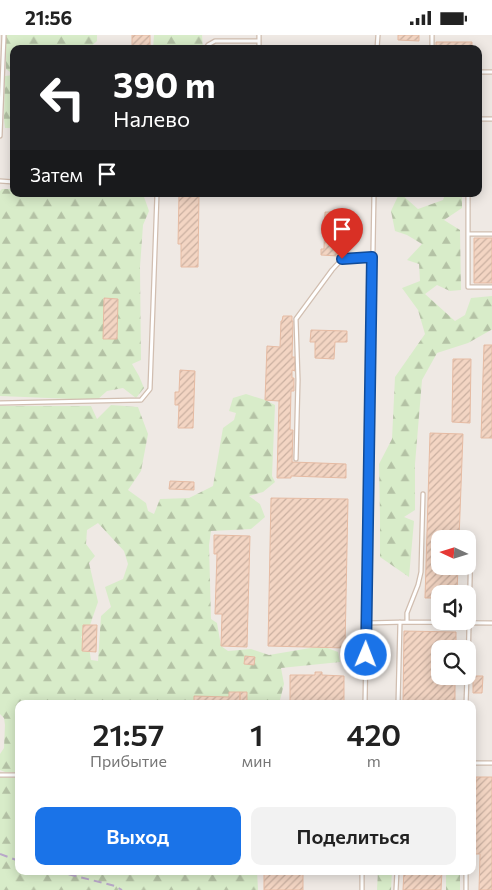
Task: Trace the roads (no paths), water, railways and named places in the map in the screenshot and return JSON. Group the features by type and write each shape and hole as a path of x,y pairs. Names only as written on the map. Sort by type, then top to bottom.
{"lane":[{"path":"0,136 4,35"},
{"path":"259,35 259,45"},
{"path":"208,45 215,41 259,41"},
{"path":"0,403 141,400 146,395 150,389 157,197"},
{"path":"365,700 374,197"},
{"path":"468,197 468,287 492,287"},
{"path":"468,234 492,234"},
{"path":"296,459 298,380 296,319 342,259 372,257"},
{"path":"407,622 407,613 421,572 423,494"},
{"path":"398,700 400,622"},
{"path":"367,623 431,622"},
{"path":"476,623 492,623"},
{"path":"466,700 467,685"},
{"path":"476,763 492,763"},
{"path":"0,775 15,775"},
{"path":"362,875 362,890"},
{"path":"396,890 397,875"},
{"path":"466,875 466,890"}],"railway":[{"path":"0,854 15,860"},
{"path":"72,875 115,886 122,890"}]}
